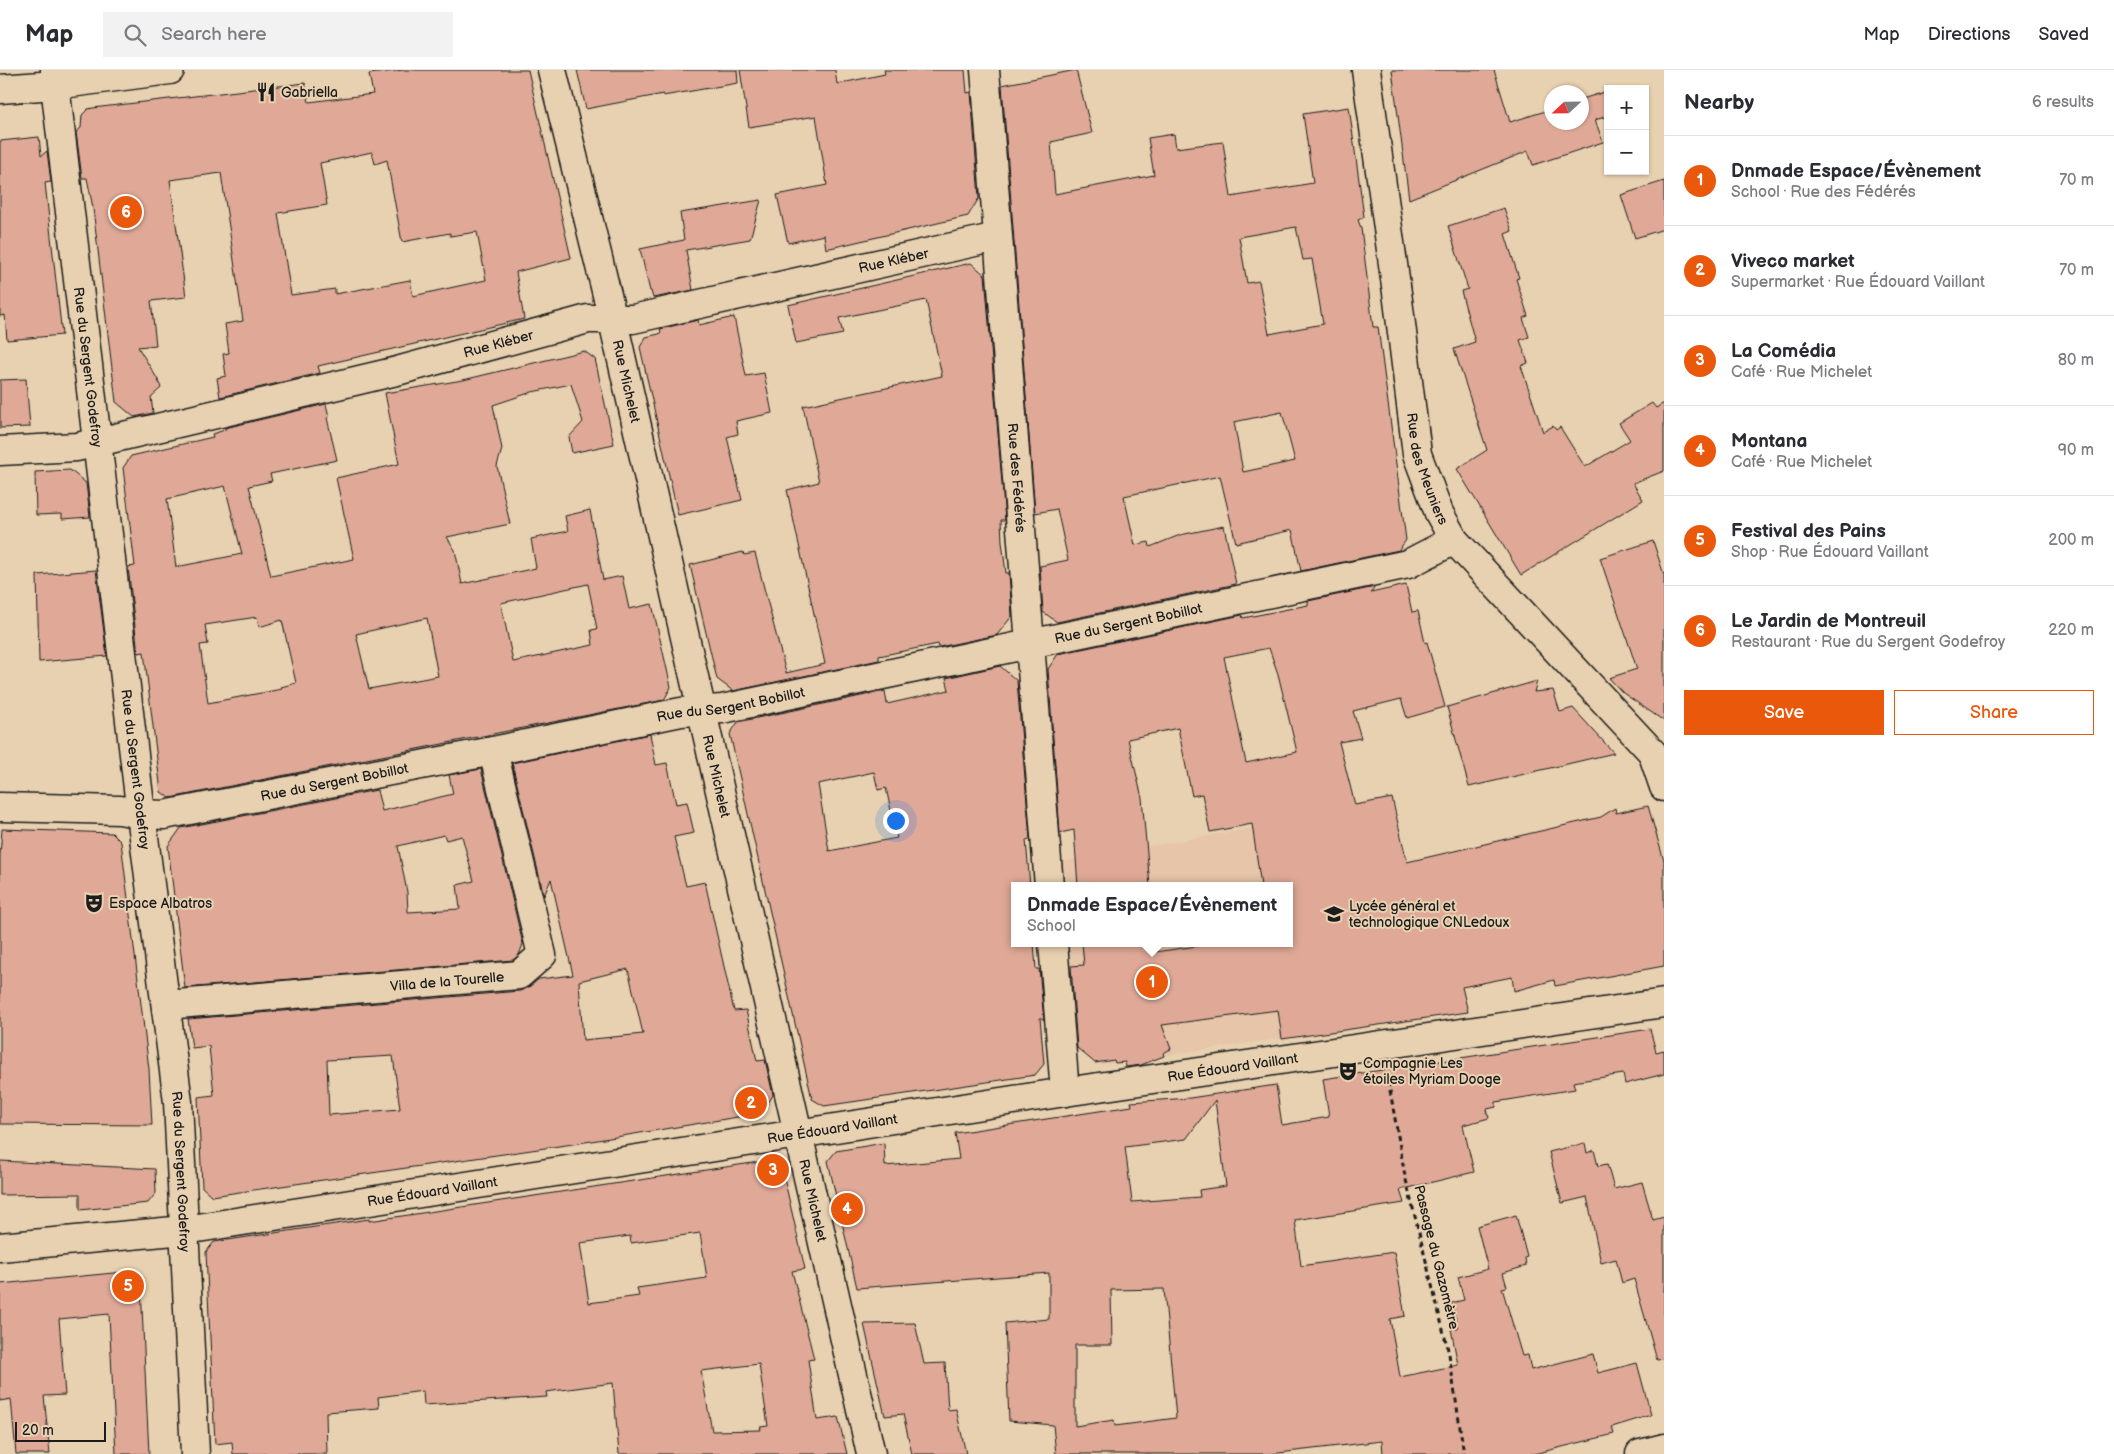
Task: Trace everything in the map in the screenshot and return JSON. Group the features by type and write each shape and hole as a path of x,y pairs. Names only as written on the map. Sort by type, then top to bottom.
{"street":[{"path":"0,89 55,77 170,70"},
{"name":"Rue Michelet","path":"552,70 613,320 796,1134 871,1454"},
{"name":"Rue des Fédérés","path":"986,70 997,237 1049,882"},
{"name":"Rue des Meuniers","path":"1366,70 1417,454 1439,513 1454,540 1658,755 1664,787"},
{"name":"Rue du Sergent Godefroy","path":"55,77 141,814 178,1102 195,1454"},
{"name":"Rue Kléber","path":"0,451 77,447 98,443 397,370 588,320 633,319 997,237"},
{"name":"Rue du Sergent Bobillot","path":"0,807 120,810 141,814 164,815 493,751 681,712 722,709 1408,564 1454,540"},
{"name":"Villa de la Tourelle","path":"166,1005 520,975 542,955 493,751"},
{"path":"1053,947 1065,1092"},
{"name":"Rue Édouard Vaillant","path":"0,1247 184,1230 1065,1092 1664,1003"},
{"path":"1640,1454 1664,1448"}],"path":[{"name":"Passage du Gazomètre","path":"1386,1066 1405,1176 1449,1354 1464,1454"}],"shaded area":[{"name":"Lycée général et technologique CNLedoux","path":"1360,809 1388,1023 1097,1065 1080,1052 1068,947 1293,947 1293,882 1062,882 1060,862"}],"building":[{"path":"404,70 528,70 571,258 516,272 524,319 318,366 320,373 220,397 217,378 226,376 223,354 229,353 225,324 243,321 221,173 170,180 186,297 151,301 156,345 138,347 161,388 151,397 153,413 134,417 116,402 93,208 87,178 82,178 76,132 81,128 82,115 88,109 93,108 305,83 309,102 373,94 369,74","holes":["372,152 375,164 387,160 402,242 450,233 450,236 477,232 486,280 413,296 410,280 335,294 335,289 291,295 278,213 327,205 320,163"]},
{"path":"577,70 737,70 738,83 663,96 663,94 586,109"},
{"path":"740,70 835,70 837,84 885,74 884,70 965,70 967,93 971,92 979,198 968,216 826,249 824,235 788,243 777,195 827,185 816,116 749,127"},
{"path":"1076,70 1092,133 1051,142 1055,194 1154,175 1148,138 1174,134 1176,148 1223,142 1231,197 1313,183 1303,114 1349,107 1364,217 1358,220 1361,228 1373,327 1378,327 1406,540 1399,550 1301,571 1292,530 1236,543 1220,476 1124,496 1135,545 1149,542 1150,547 1180,535 1224,526 1236,584 1057,622 1043,612 1040,566 1068,560 1057,509 1035,513 1002,85","holes":["1296,227 1303,260 1312,259 1323,324 1269,334 1259,281 1247,283 1239,237","1282,412 1295,461 1243,472 1234,422"]},
{"path":"1392,70 1494,70 1510,122 1544,111 1544,130 1589,130 1589,97 1604,92 1604,117 1595,120 1603,142 1533,165 1528,151 1409,199"},
{"path":"39,137 41,156 47,151 51,182 45,183 62,335 7,340 5,315 0,316 0,141"},
{"path":"1664,181 1664,229 1635,238 1621,195"},
{"path":"761,200 750,239 686,250 693,290 653,298 640,249 684,240 680,213"},
{"path":"1504,208 1512,231 1505,234 1519,278 1516,279 1528,316 1523,318 1529,337 1520,340 1528,363 1521,366 1543,432 1553,426 1556,430 1560,427 1585,467 1630,440 1619,423 1652,403 1656,408 1664,403 1664,471 1633,483 1643,500 1521,575 1457,469 1487,450 1454,349 1475,342 1461,291 1468,289 1448,226"},
{"path":"971,263 985,275 1005,520 1001,520 1002,542 1006,573 1009,573 1012,616 997,635 939,647 938,644 879,656 879,660 733,691 717,679 690,565 743,552 744,555 755,553 786,673 825,664 787,490 819,482 803,406 942,376 926,300 839,318 843,334 796,343 788,305"},
{"path":"734,317 746,376 764,373 772,413 736,421 738,434 727,437 742,500 678,515 640,347 646,337 659,334 661,332 660,329 698,320 699,325"},
{"path":"584,351 595,359 614,444 572,453 569,437 583,422 571,384 532,392 493,405 502,449 497,466 510,524 447,537 455,550 462,584 536,568 531,539 568,531 565,516 590,510 603,580 622,576 629,609 652,604 671,687 664,700 170,798 161,792 144,652 138,653 128,567 135,566 123,468 131,456 213,437 212,434 225,430 225,428 326,404 329,417 327,418 337,460 270,474 272,481 249,486 271,576 354,559 336,478 399,464 385,393 463,380","holes":["225,486 242,554 176,567 167,499","588,584 597,629 591,630 593,645 513,662 501,603","257,617 259,627 282,620 296,683 281,687 282,689 208,703 200,645 208,644 205,625","427,618 438,676 369,689 356,634"]},
{"path":"26,379 30,427 0,428 0,380"},
{"path":"70,470 86,483 90,517 62,519 62,514 36,515 35,472"},
{"path":"1653,541 1664,575 1664,721 1623,693 1609,678 1637,669 1600,558"},
{"path":"96,570 107,656 39,662 37,575"},
{"path":"1406,585 1412,612 1418,611 1425,643 1427,642 1445,707 1407,718 1401,699 1353,711 1361,738 1339,742 1355,805 1392,798 1407,862 1601,817 1615,808 1616,813 1648,806 1664,861 1664,966 1555,986 1554,980 1514,991 1512,977 1462,987 1468,1012 1282,1039 1278,1010 1162,1025 1171,1049 1163,1053 1164,1056 1141,1065 1126,1067 1125,1062 1115,1063 1114,1060 1095,1063 1077,1048 1071,966 1084,965 1082,947 1155,947 1155,952 1190,947 1293,947 1293,882 1260,882 1252,824 1210,832 1202,794 1192,796 1178,728 1128,739 1142,798 1150,882 1078,882 1074,830 1060,833 1048,669 1058,654 1242,615 1243,618 1308,605 1308,601 1375,587 1371,593","holes":["1269,648 1278,674 1297,752 1246,763 1224,657"]},
{"path":"1000,666 1017,681 1030,839 1026,840 1030,882 1011,882 1011,947 1034,947 1036,969 1039,969 1044,1020 1040,1017 1044,1064 1035,1075 824,1106 812,1099 730,734 738,722 885,691 887,704 949,690 946,678","holes":["874,772 878,790 886,788 897,838 829,851 818,784"]},
{"path":"1537,681 1534,692 1553,690 1560,712 1573,708 1614,753 1469,787 1447,707"},
{"path":"650,734 656,765 667,763 676,804 687,802 694,833 674,837 686,886 705,882 734,1011 746,1010 757,1061 765,1060 773,1095 762,1113 573,1144 212,1196 202,1187 198,1097 214,1095 209,1046 192,1048 188,1019 520,991 539,979 573,975 551,879 544,896 512,763","holes":["628,969 643,1034 583,1040 579,981","393,1056 400,1109 329,1115 327,1060"]},
{"path":"481,769 523,944 519,955 513,960 185,988 168,846 181,828 377,790 382,811 453,794 449,775","holes":["444,835 446,840 462,836 474,881 457,885 460,909 408,912 407,892 398,846"]},
{"path":"2,829 112,833 121,842 149,1069 152,1125 0,1124 0,856"},
{"path":"1650,1029 1656,1052 1664,1050 1664,1074 1625,1084 1623,1074 1573,1082 1575,1089 1496,1102 1496,1107 1487,1109 1489,1118 1463,1125 1474,1172 1400,1190 1404,1203 1295,1220 1301,1266 1394,1252 1405,1316 1390,1319 1400,1377 1458,1365 1451,1329 1458,1328 1451,1303 1464,1300 1458,1277 1488,1269 1477,1226 1516,1215 1527,1257 1525,1258 1526,1266 1503,1273 1507,1287 1502,1288 1522,1356 1528,1355 1531,1370 1593,1354 1598,1373 1637,1363 1651,1415 1612,1427 1614,1434 1534,1454 1383,1454 1382,1441 1270,1454 1056,1454 1053,1425 1009,1421 1005,1323 1049,1319 1049,1273 857,1288 828,1161 836,1151 884,1143 885,1166 959,1159 955,1133 1132,1106 1131,1102 1190,1098 1276,1085 1282,1125 1329,1117 1323,1079","holes":["1215,1100 1226,1186 1199,1190 1200,1197 1132,1202 1125,1147 1186,1139","1164,1289 1176,1418 1115,1426 1114,1420 1075,1426 1075,1345 1112,1345 1111,1290"]},
{"path":"1585,1143 1587,1153 1594,1150 1598,1166 1607,1164 1614,1189 1642,1182 1653,1220 1664,1217 1664,1359 1657,1360 1634,1279 1622,1283 1616,1259 1601,1263 1587,1197 1562,1203 1549,1152"},
{"path":"772,1160 782,1169 805,1269 792,1271 814,1359 808,1360 817,1420 838,1417 847,1454 619,1454 613,1383 546,1392 547,1397 424,1405 423,1391 378,1397 379,1408 326,1412 327,1454 233,1454 232,1442 215,1444 206,1252 214,1242 369,1219 369,1221","holes":["700,1233 707,1278 637,1288 639,1296 589,1303 580,1243 630,1236 631,1243","759,1364 768,1426 760,1427 761,1430 712,1431 701,1371"]},
{"path":"0,1161 155,1169 156,1193 148,1203 80,1210 80,1194 0,1195"},
{"path":"124,1272 141,1287 149,1454 116,1454 109,1314 59,1319 65,1395 44,1396 50,1454 16,1454 11,1399 0,1401 0,1284"},
{"path":"915,1323 924,1364 945,1363 948,1410 956,1409 966,1454 912,1454 903,1414 885,1416 864,1324"}],"place":[{"name":"Gabriella","path":"266,92"},
{"name":"Le Jardin de Montreuil","path":"126,212"},
{"name":"Espace Albatros","path":"94,903"},
{"name":"Lycée général et technologique CNLedoux","path":"1334,914"},
{"name":"Dnmade Espace/Évènement","path":"1152,982"},
{"name":"Compagnie Les étoiles Myriam Dooge","path":"1348,1071"},
{"name":"Viveco market","path":"751,1103"},
{"name":"La Comédia","path":"773,1170"},
{"name":"Montana","path":"847,1209"},
{"name":"Festival des Pains","path":"128,1286"}]}
